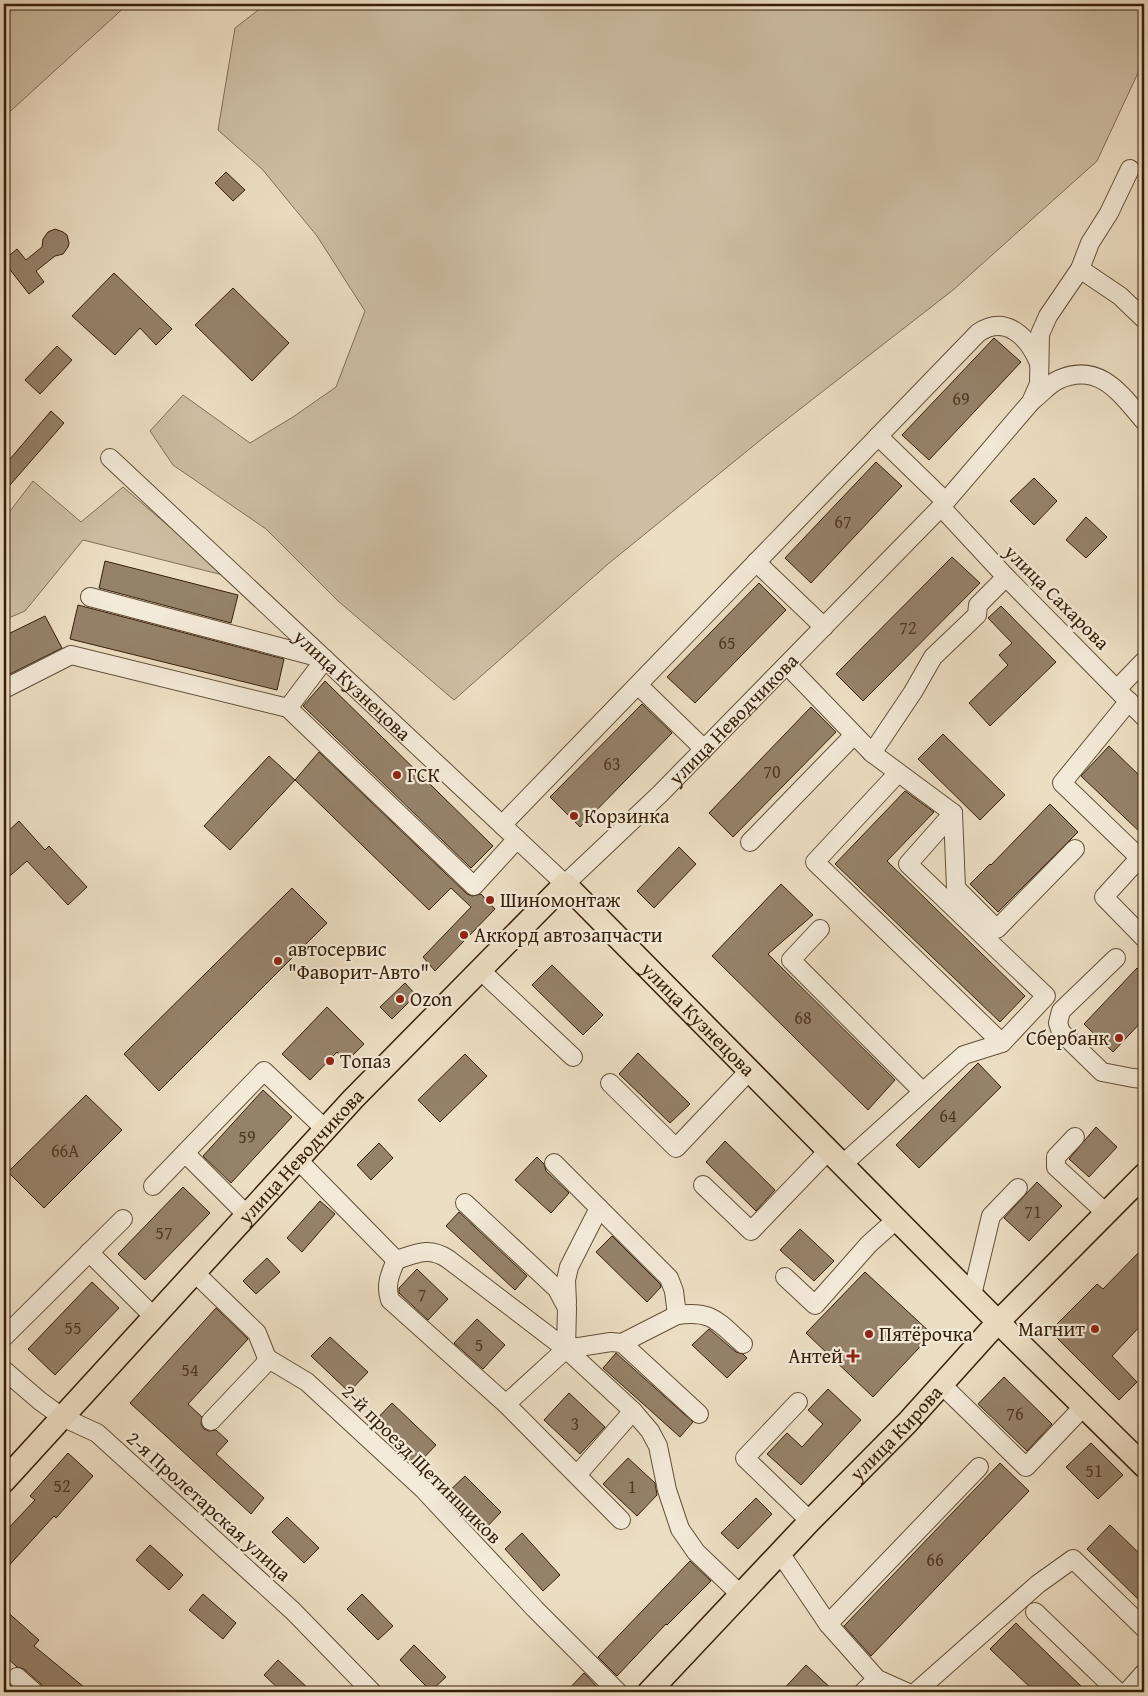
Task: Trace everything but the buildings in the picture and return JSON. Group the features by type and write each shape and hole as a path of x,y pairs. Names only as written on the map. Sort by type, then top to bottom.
{"main road":[{"name":"улица Неводчикова","path":"4,1481 326,1129 565,884"},
{"name":"улица Кузнецова","path":"565,884 998,1322 1144,1466"},
{"name":"улица Кирова","path":"649,1692 740,1594 907,1423 998,1322 1144,1175"}],"street":[{"name":"улица Неводчикова","path":"565,884 660,794 943,504 1031,402 1039,384 1040,334 1048,316 1080,269 1090,243 1109,213 1130,169"},
{"path":"1080,269 1120,296 1144,319"},
{"path":"502,825 978,333 985,328 1002,326 1014,331 1027,341 1033,349 1040,367"},
{"path":"1031,402 1057,380 1075,375 1093,375 1106,381 1144,421"},
{"name":"улица Сахарова","path":"878,436 943,504 1006,577 1144,717"},
{"name":"улица Кузнецова","path":"110,458 565,884"},
{"path":"756,562 824,627"},
{"path":"872,752 913,692 933,658 977,615 978,605 1006,577"},
{"path":"90,597 325,659 288,708"},
{"path":"4,689 71,655 288,708 474,886 517,839"},
{"path":"1144,661 1123,695 1062,783 1143,857 1104,897 1144,938"},
{"path":"787,665 872,752 953,814"},
{"path":"638,685 704,749"},
{"path":"750,842 854,735"},
{"path":"898,773 815,862 1002,1043"},
{"path":"953,814 956,888 997,929 1075,849"},
{"path":"703,1185 751,1231 836,1157 923,1092 964,1055 1002,1043 1046,996 908,864 953,814"},
{"path":"820,929 791,960 923,1092"},
{"path":"1116,958 1061,1011 1058,1023 1060,1032 1102,1072 1144,1079"},
{"path":"480,970 573,1057"},
{"path":"610,1082 676,1148 750,1070"},
{"path":"153,1186 264,1071 326,1129"},
{"path":"1075,1137 1056,1157 1056,1167 1107,1214"},
{"path":"185,1153 247,1215"},
{"path":"298,1160 396,1260"},
{"path":"554,1163 669,1278 674,1291 677,1315"},
{"path":"972,1295 991,1216 1018,1188"},
{"path":"465,1203 543,1274 557,1289 567,1308"},
{"path":"566,1349 566,1280 569,1267 599,1208"},
{"path":"4,1337 122,1219"},
{"path":"785,1277 814,1305 869,1244 897,1219"},
{"path":"621,1520 506,1404 390,1300 387,1290 388,1278 396,1260 426,1251 439,1253 566,1349 633,1411 650,1431 658,1446 667,1490 680,1529 696,1552 740,1594"},
{"path":"89,1252 154,1317"},
{"path":"194,1272 257,1333 266,1358 264,1365 211,1421"},
{"path":"506,1404 566,1349 611,1342 622,1343 677,1315 694,1312 711,1316 743,1344"},
{"path":"622,1343 699,1414"},
{"name":"2-й проезд Щетинщиков","path":"266,1358 307,1382 424,1490 535,1609 618,1692"},
{"name":"2-я Пролетарская улица","path":"4,1370 62,1417 97,1433 293,1611 372,1692"},
{"path":"941,1384 1026,1466 1084,1406"},
{"path":"798,1402 744,1458 810,1522"},
{"path":"576,1475 633,1411"},
{"path":"828,1624 979,1467"},
{"path":"780,1553 828,1624 873,1685 906,1692"},
{"path":"916,1692 1038,1584 1073,1559 1144,1628"},
{"path":"1035,1612 1118,1692"},
{"path":"1127,1692 1144,1673"},
{"path":"17,1677 34,1692"},
{"path":"863,1692 873,1685"}],"shaded area":[{"path":"4,4 128,4 4,117"},
{"path":"266,4 1144,4 1144,60 1097,161 953,290 768,434 608,564 454,700 338,601 266,529 173,465 150,431 183,395 250,443 293,417 336,387 365,311 317,236 262,169 218,130 235,28"},
{"path":"33,481 81,522 123,487 227,576 83,540 25,611 4,620 4,519"}],"place":[{"name":"ГСК","path":"397,775"},
{"name":"Корзинка","path":"574,816"},
{"name":"Шиномонтаж","path":"490,900"},
{"name":"Аккорд автозапчасти","path":"464,935"},
{"name":"автосервис \"Фаворит-Авто\"","path":"278,961"},
{"name":"Ozon","path":"400,999"},
{"name":"Сбербанк","path":"1119,1038"},
{"name":"Топаз","path":"330,1061"},
{"name":"Магнит","path":"1095,1329"},
{"name":"Пятёрочка","path":"869,1334"},
{"name":"Антей","path":"853,1356"}]}
